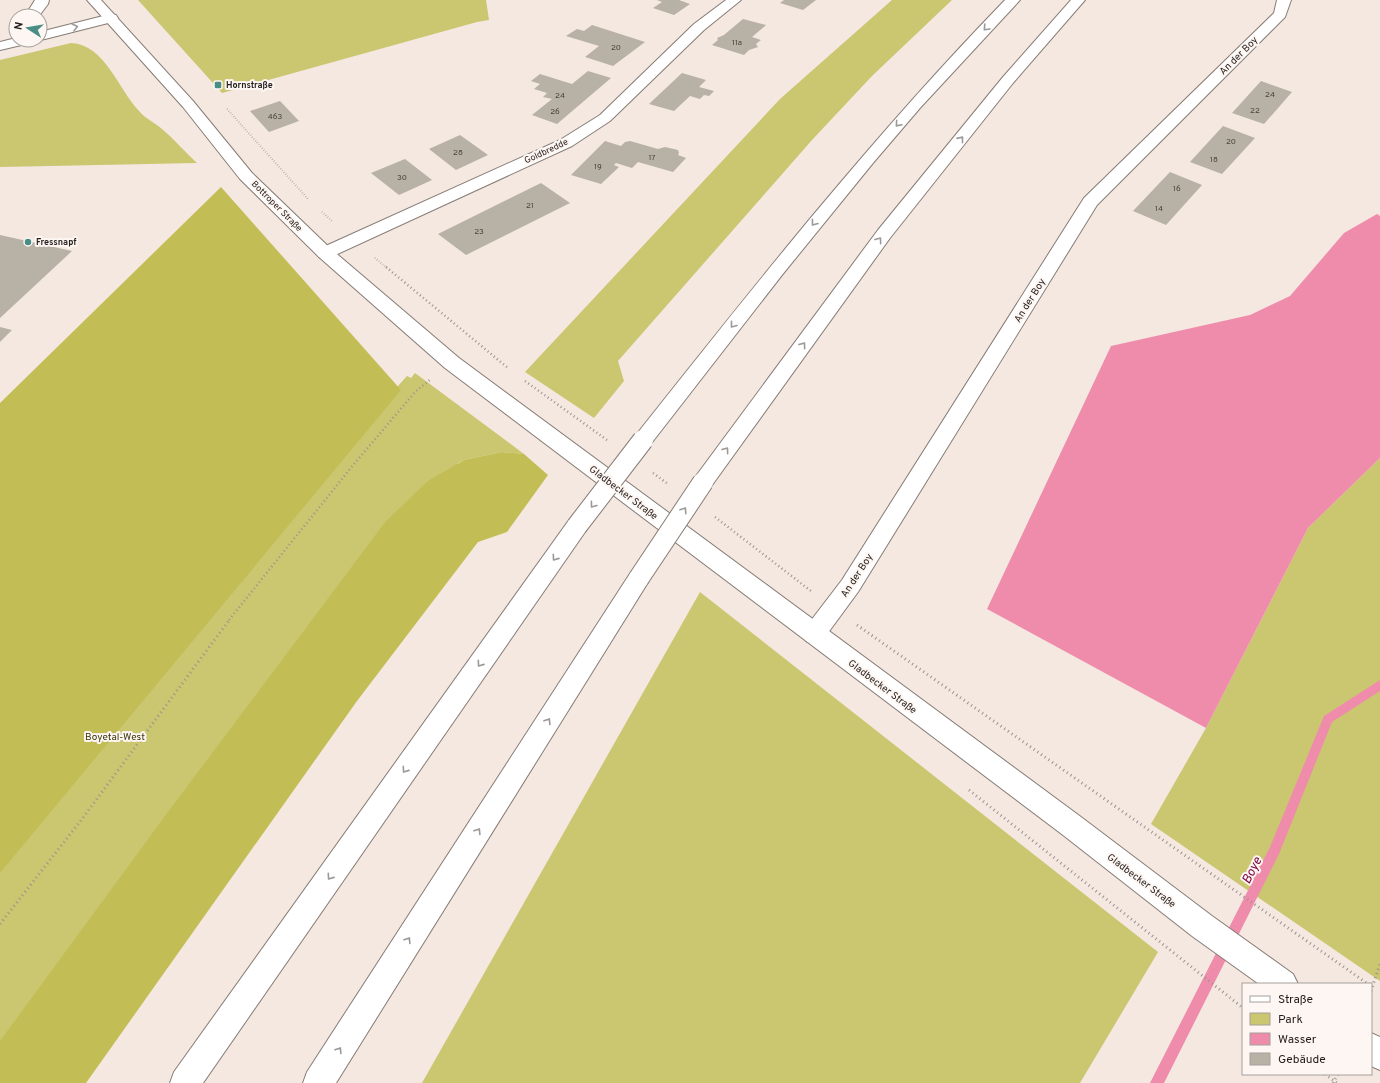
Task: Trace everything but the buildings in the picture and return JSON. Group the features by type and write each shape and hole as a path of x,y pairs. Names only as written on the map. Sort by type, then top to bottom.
{"main road":[{"name":"Goldbredde","path":"325,253 566,143 605,118 699,27 734,0"},
{"path":"185,1083 577,526 642,440 821,214 925,94 1013,0"},
{"path":"318,1083 639,578 703,482 884,234 1008,80 1078,0"},
{"name":"An der Boy","path":"814,634 854,579 1090,202 1280,14 1284,0"},
{"path":"48,32 98,9"},
{"name":"Bottroper Straße","path":"98,9 188,104 246,176 325,253 452,363 484,387"},
{"path":"48,21 58,18"},
{"name":"Gladbecker Straße","path":"484,387 1072,826 1202,926 1282,983"},
{"path":"1372,1049 1380,1055"}],"path":[{"path":"224,107 311,201"},
{"path":"321,210 353,240 509,369"},
{"path":"0,924 82,819 213,641 354,464 416,391 452,363"},
{"path":"522,378 610,442"},
{"path":"648,470 674,488"},
{"path":"712,515 744,538 833,608 1367,983"},
{"path":"1372,985 1380,964"},
{"path":"1193,968 1242,1007"},
{"path":"1326,1075 1335,1082"}],"green space":[{"path":"138,0 486,0 489,20 477,22 222,93"},
{"path":"892,0 952,0 872,76 812,140 618,361 624,381 594,418 525,372 780,99"},
{"path":"71,43 83,45 93,51 110,70 132,103 140,112 166,133 197,163 0,167 0,60"},
{"name":"Boyetal-West","path":"415,373 524,454 502,452 464,460 458,463 3,1083 0,1083 0,586 176,633 407,376 411,378"},
{"path":"1380,458 1380,981 1151,824 1206,728 1308,528"},
{"path":"700,592 1158,952 1080,1083 422,1083"}],"shaded area":[{"path":"221,187 401,390 0,873 0,403"},
{"path":"502,452 524,454 548,475 507,532 478,542 357,701 86,1083 0,1083 0,1041 165,816 386,521 428,481 464,460"}],"water":[{"path":"1377,214 1380,216 1380,458 1308,528 1206,728 987,609 1111,346 1250,315 1290,296 1344,233"}],"waterway":[{"name":"Boye","path":"1157,1083 1275,850 1328,719 1380,685"}],"place":[{"name":"Hornstraße","path":"218,85"},
{"name":"Fressnapf","path":"28,242"}]}
